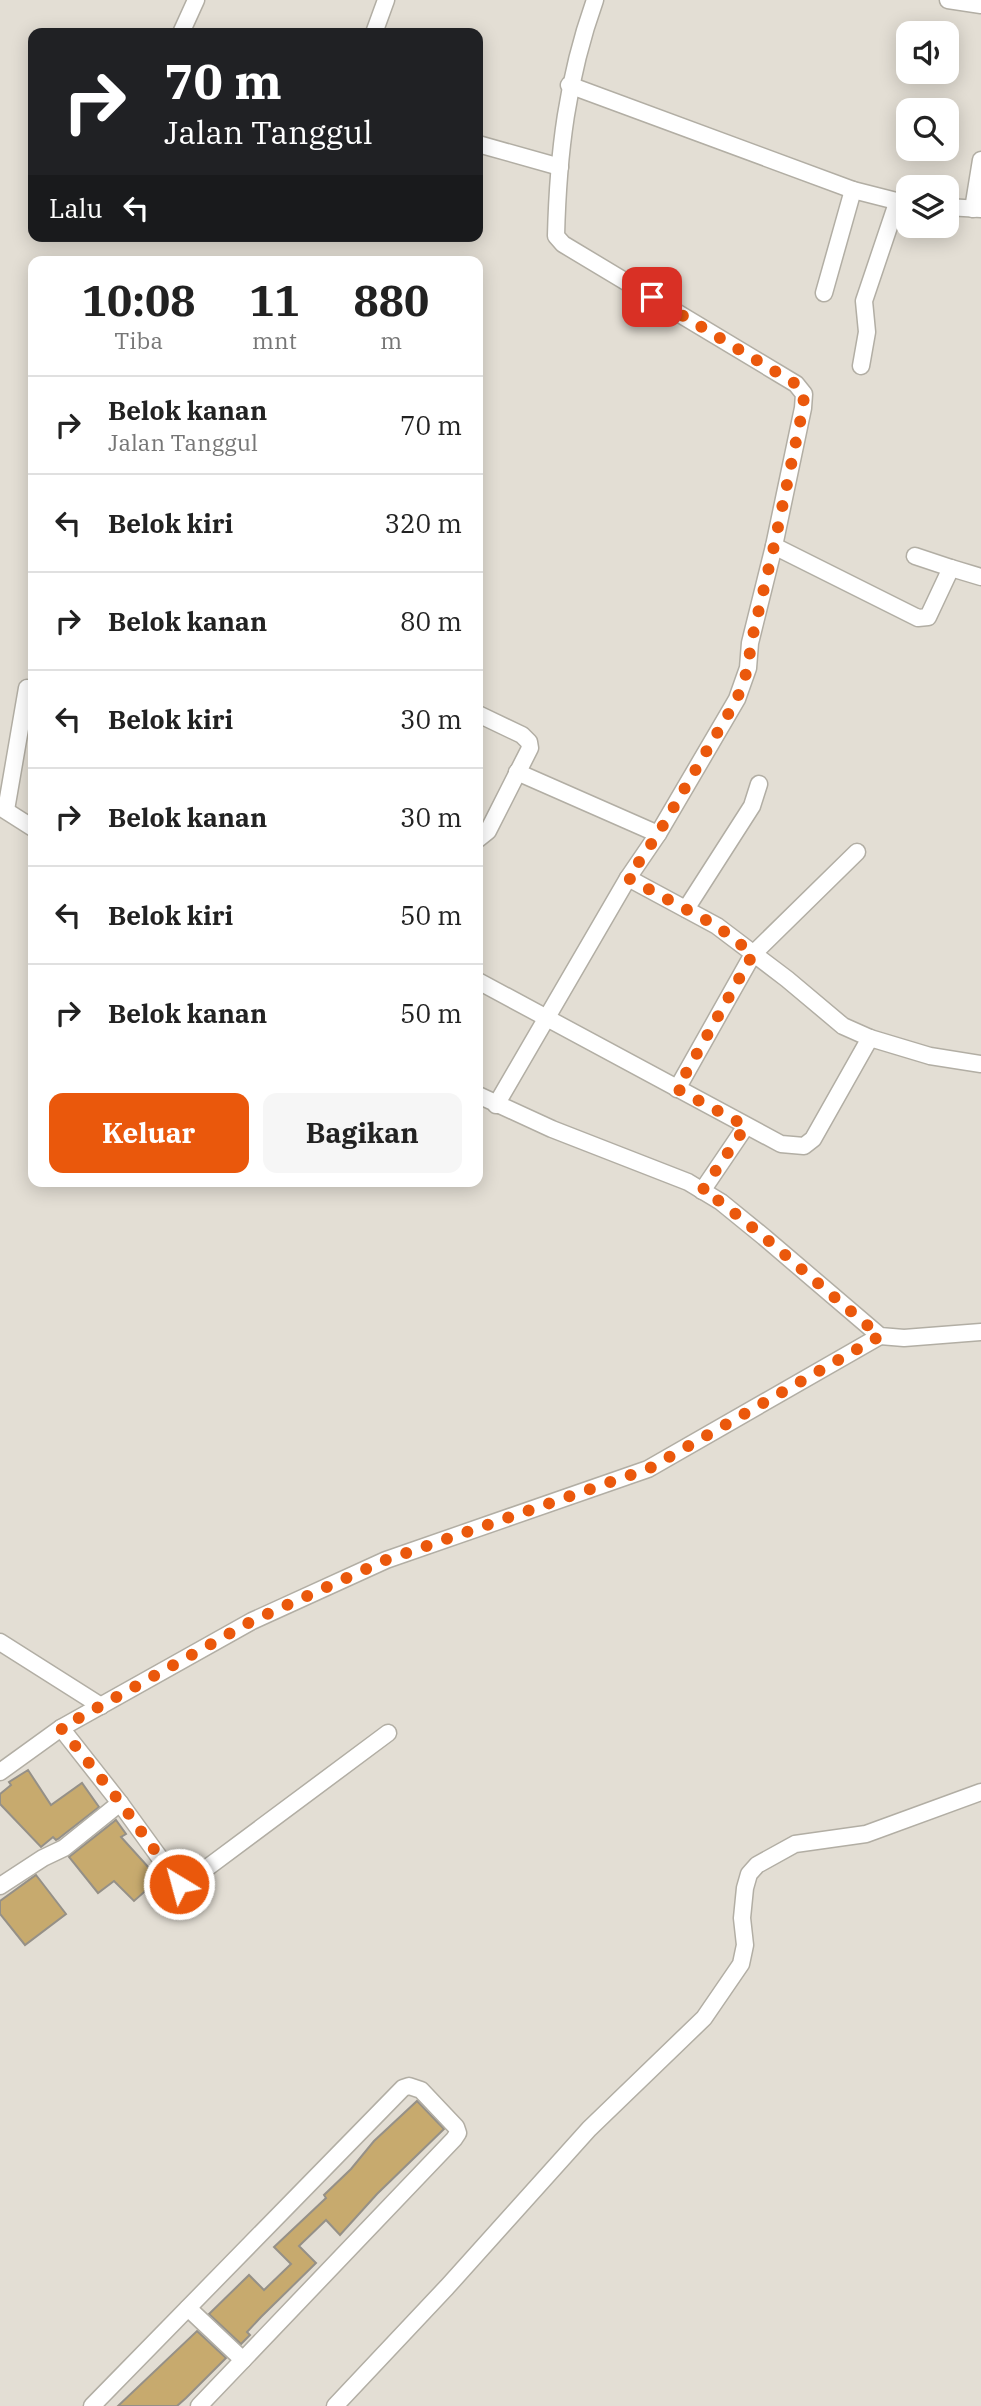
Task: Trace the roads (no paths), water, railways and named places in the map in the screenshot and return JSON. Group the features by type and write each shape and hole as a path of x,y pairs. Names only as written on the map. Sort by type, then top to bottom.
{"street":[{"path":"183,28 196,0"},
{"path":"376,28 386,0"},
{"path":"496,1105 628,878 658,834 737,699 748,668 751,643 803,408 804,394 796,384 558,240 556,232 560,167 569,85 582,35 595,0"},
{"path":"948,0 981,5"},
{"path":"569,85 853,190 896,201"},
{"path":"483,145 560,167"},
{"path":"959,208 977,209 981,160"},
{"path":"824,293 853,190"},
{"path":"861,366 867,332 864,301 896,221"},
{"path":"774,546 918,618 928,617 951,568"},
{"path":"915,556 981,577"},
{"path":"28,688 3,808 28,825"},
{"path":"483,717 523,735 530,741 530,748 488,831 483,835"},
{"path":"517,772 658,834"},
{"path":"686,909 752,806 758,784"},
{"path":"677,1089 753,954 857,852"},
{"path":"628,878 717,926 843,1026 870,1038 930,1056 981,1064"},
{"path":"483,984 781,1144 803,1146 813,1139 870,1038"},
{"path":"483,1098 688,1182 721,1202 880,1336"},
{"path":"702,1191 746,1126"},
{"path":"0,1772 61,1728 252,1621 386,1560 648,1469 880,1336 904,1338 981,1332"},
{"path":"0,1642 101,1706"},
{"path":"61,1728 120,1802 178,1882 187,1885 388,1732"},
{"path":"335,2406 447,2287 589,2129 704,2018 741,1964 745,1945 742,1918 745,1888 749,1874 757,1865 794,1844 866,1834 981,1792"},
{"path":"3,1879 64,1848 120,1802"},
{"path":"92,2406 402,2088 415,2087 444,2112 456,2127 458,2133 454,2139 199,2406"},
{"path":"188,2308 243,2360"}]}
